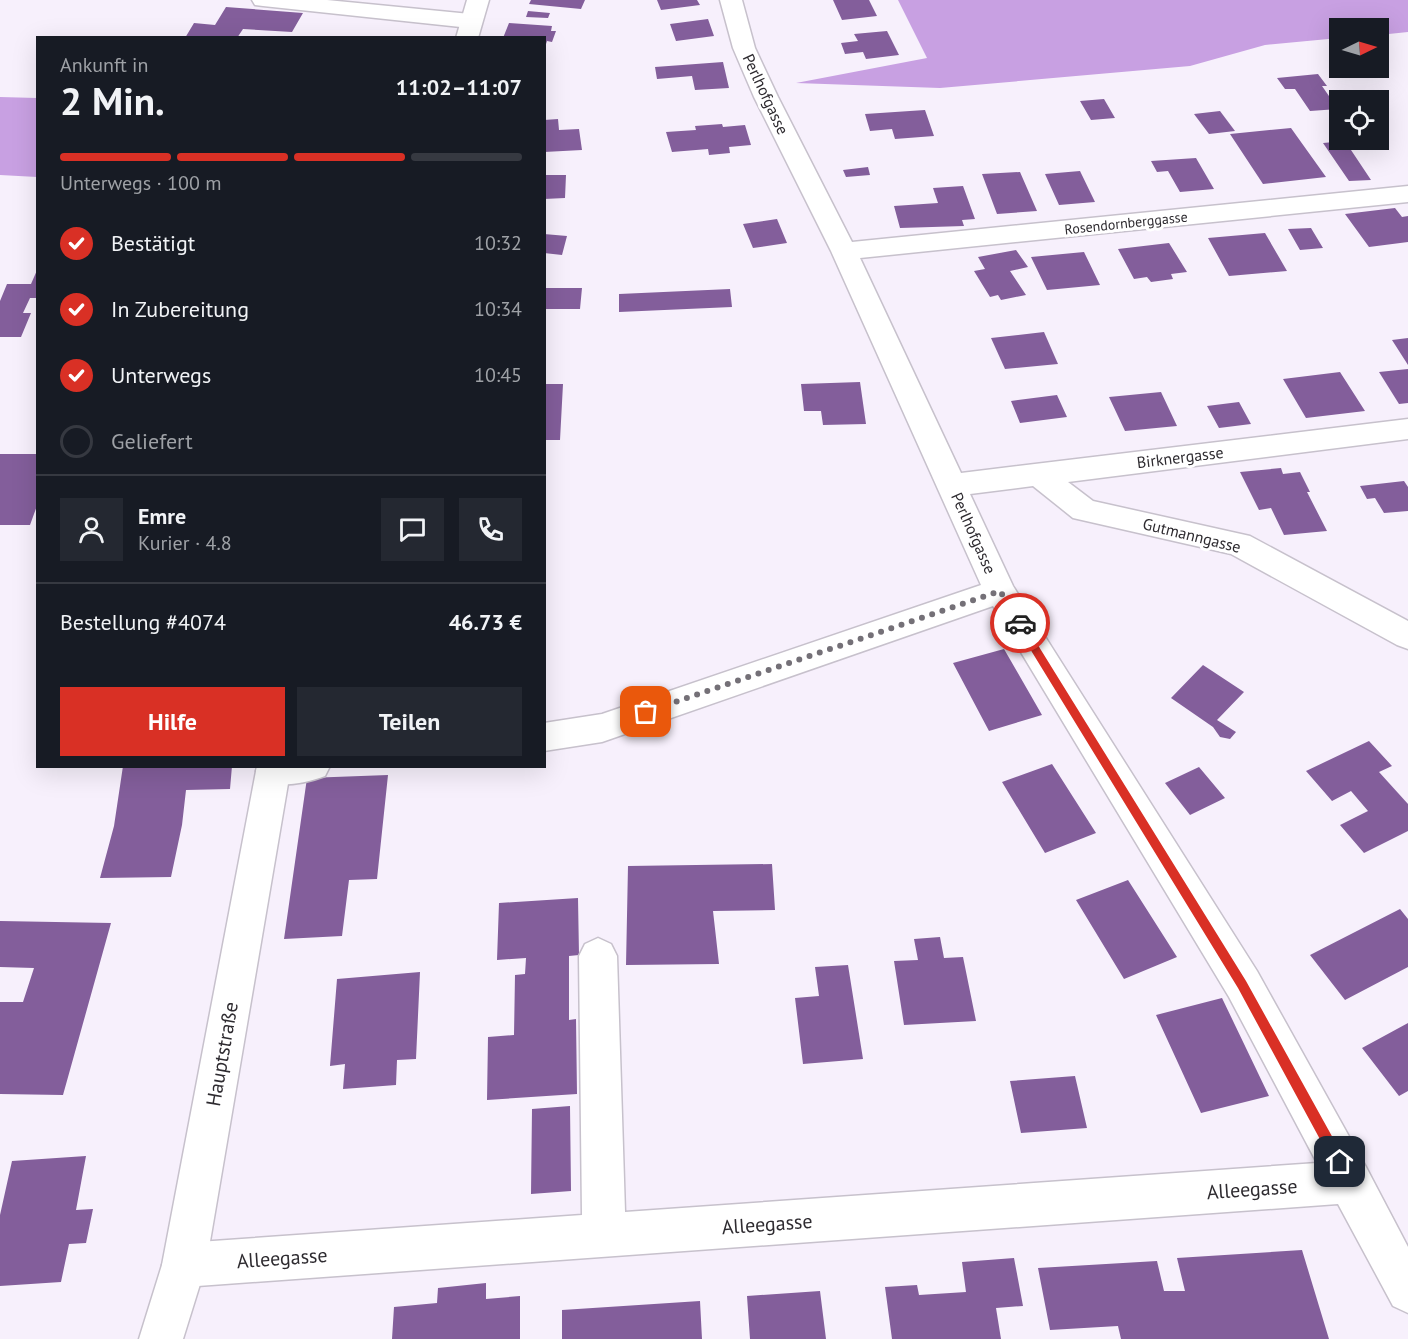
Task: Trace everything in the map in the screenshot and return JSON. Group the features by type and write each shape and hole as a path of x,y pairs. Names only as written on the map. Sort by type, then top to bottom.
{"street":[{"path":"263,0 468,29 478,0"},
{"name":"Perlhofgasse","path":"730,0 744,48 765,97 844,251 1000,591 1242,984 1408,1291"},
{"name":"Rosendornberggasse","path":"844,251 1408,194"},
{"name":"Birknergasse","path":"953,485 1408,429"},
{"name":"Gutmanngasse","path":"1038,474 1084,510 1239,544 1408,636"},
{"path":"546,737 602,728 1000,591"},
{"name":"Hauptstraße","path":"161,1339 184,1265 273,769"},
{"path":"598,956 604,1235"},
{"name":"Alleegasse","path":"184,1265 1351,1182"}],"shaded area":[{"path":"898,0 1408,0 1408,32 1389,34 1389,18 1329,18 1329,39 1265,45 1190,66 940,88 796,83 927,58"},
{"path":"0,97 36,98 36,177 0,175"}],"building":[{"path":"531,0 585,0 581,9 529,4"},
{"path":"657,0 697,0 700,5 661,10"},
{"path":"833,0 869,0 877,16 842,20"},
{"path":"226,7 303,13 292,32 243,29 238,36 186,36 194,23 215,25"},
{"path":"528,11 550,13 548,18 526,17"},
{"path":"708,19 714,36 676,41 670,24"},
{"path":"509,23 552,26 551,31 556,31 552,42 547,41 546,44 546,36 504,36"},
{"path":"887,31 899,55 866,59 863,52 845,54 841,43 858,41 854,34"},
{"path":"723,62 729,88 695,90 692,76 657,79 655,67"},
{"path":"1318,74 1327,86 1322,86 1329,96 1329,110 1310,111 1295,89 1285,89 1277,78"},
{"path":"1104,99 1115,118 1091,120 1080,101"},
{"path":"925,110 934,136 895,139 892,129 870,131 865,114"},
{"path":"1220,111 1235,131 1209,134 1194,114"},
{"path":"558,119 559,130 579,129 582,150 546,152 546,120"},
{"path":"722,124 723,127 745,125 751,145 729,147 730,153 709,155 708,149 672,152 666,132 696,130 695,126"},
{"path":"1291,128 1326,177 1263,184 1230,134"},
{"path":"1329,142 1329,150 1351,150 1371,180 1349,181 1323,143"},
{"path":"1196,158 1214,189 1180,192 1168,171 1157,172 1151,161"},
{"path":"868,167 870,175 846,177 843,170"},
{"path":"1080,171 1095,202 1059,205 1045,174"},
{"path":"1020,172 1037,211 997,214 982,174"},
{"path":"546,175 566,175 565,198 546,199"},
{"path":"963,186 975,219 962,220 964,226 900,228 894,206 938,203 933,188"},
{"path":"1395,208 1402,217 1408,216 1408,242 1369,247 1345,214"},
{"path":"777,219 787,243 753,248 743,224"},
{"path":"1311,228 1323,248 1300,250 1288,229"},
{"path":"1265,233 1287,271 1229,276 1208,238"},
{"path":"546,234 567,236 562,255 546,253"},
{"path":"1169,243 1187,272 1171,274 1173,279 1151,282 1147,277 1134,279 1118,249"},
{"path":"1016,250 1028,267 1010,271 1026,295 1001,300 998,295 990,297 974,271 985,269 978,257"},
{"path":"1084,252 1100,285 1047,290 1031,257"},
{"path":"36,273 36,298 30,298 23,313 31,313 21,337 0,337 0,301 7,284 31,284"},
{"path":"546,288 582,288 580,309 546,309"},
{"path":"730,289 732,307 619,312 619,294"},
{"path":"1044,332 1058,364 1005,369 991,338"},
{"path":"1408,338 1408,365 1392,340"},
{"path":"1408,369 1408,403 1399,404 1379,372"},
{"path":"1340,372 1365,411 1306,418 1283,379"},
{"path":"860,382 866,424 823,425 821,411 804,411 801,384"},
{"path":"546,384 563,384 560,440 546,440"},
{"path":"1161,392 1177,426 1125,431 1109,397"},
{"path":"1057,395 1067,417 1020,423 1011,401"},
{"path":"1239,402 1251,424 1219,428 1207,406"},
{"path":"0,454 36,454 36,508 30,525 0,525"},
{"path":"1281,468 1283,474 1300,472 1310,492 1307,492 1327,531 1284,535 1271,508 1259,510 1240,472"},
{"path":"1404,481 1408,487 1408,511 1384,513 1375,498 1367,499 1360,486"},
{"path":"1004,649 1042,715 989,731 953,663"},
{"path":"1203,665 1244,692 1217,720 1236,732 1230,739 1220,737 1213,727 1171,698"},
{"path":"1369,741 1392,766 1379,772 1408,804 1408,831 1364,853 1340,825 1368,811 1351,791 1332,801 1306,771"},
{"path":"1052,764 1096,833 1045,853 1002,782"},
{"path":"1199,767 1225,798 1190,815 1165,783"},
{"path":"123,768 232,768 230,789 186,790 182,825 171,877 100,878 114,826"},
{"path":"388,775 377,879 349,880 342,936 284,939 307,778"},
{"path":"772,864 775,910 713,911 719,964 626,965 628,866"},
{"path":"1128,880 1177,957 1124,979 1076,900"},
{"path":"578,898 579,955 569,956 569,1020 576,1019 577,1094 487,1100 488,1037 514,1035 515,975 525,974 526,958 497,960 499,903"},
{"path":"1400,909 1408,919 1408,967 1345,1000 1310,955"},
{"path":"0,921 111,923 63,1095 0,1094 0,1002 23,1002 34,968 0,967"},
{"path":"940,937 944,958 963,957 976,1021 904,1025 894,961 918,960 914,939"},
{"path":"848,965 863,1059 803,1064 795,998 819,996 815,967"},
{"path":"420,972 416,1059 397,1060 396,1085 343,1089 345,1064 330,1066 337,979"},
{"path":"1222,998 1269,1096 1201,1113 1156,1015"},
{"path":"1408,1023 1408,1091 1399,1096 1362,1048"},
{"path":"1075,1076 1087,1128 1021,1133 1010,1081"},
{"path":"570,1106 571,1191 531,1194 532,1109"},
{"path":"86,1156 76,1210 93,1209 86,1243 69,1244 61,1282 0,1286 0,1215 12,1161"},
{"path":"1302,1250 1329,1339 1121,1339 1118,1326 1050,1330 1038,1268 1157,1261 1164,1291 1185,1291 1177,1258"},
{"path":"1014,1258 1023,1306 996,1308 1001,1339 892,1339 885,1287 917,1285 919,1295 966,1292 962,1262"},
{"path":"486,1283 486,1299 520,1296 520,1339 392,1339 394,1307 437,1303 438,1288"},
{"path":"820,1291 826,1339 750,1339 747,1296"},
{"path":"700,1301 702,1339 562,1339 562,1310"}],"way so far":[{"path":"646,712 1000,591 1020,623"}],"route":[{"path":"1020,623 1242,984 1340,1162"}]}
